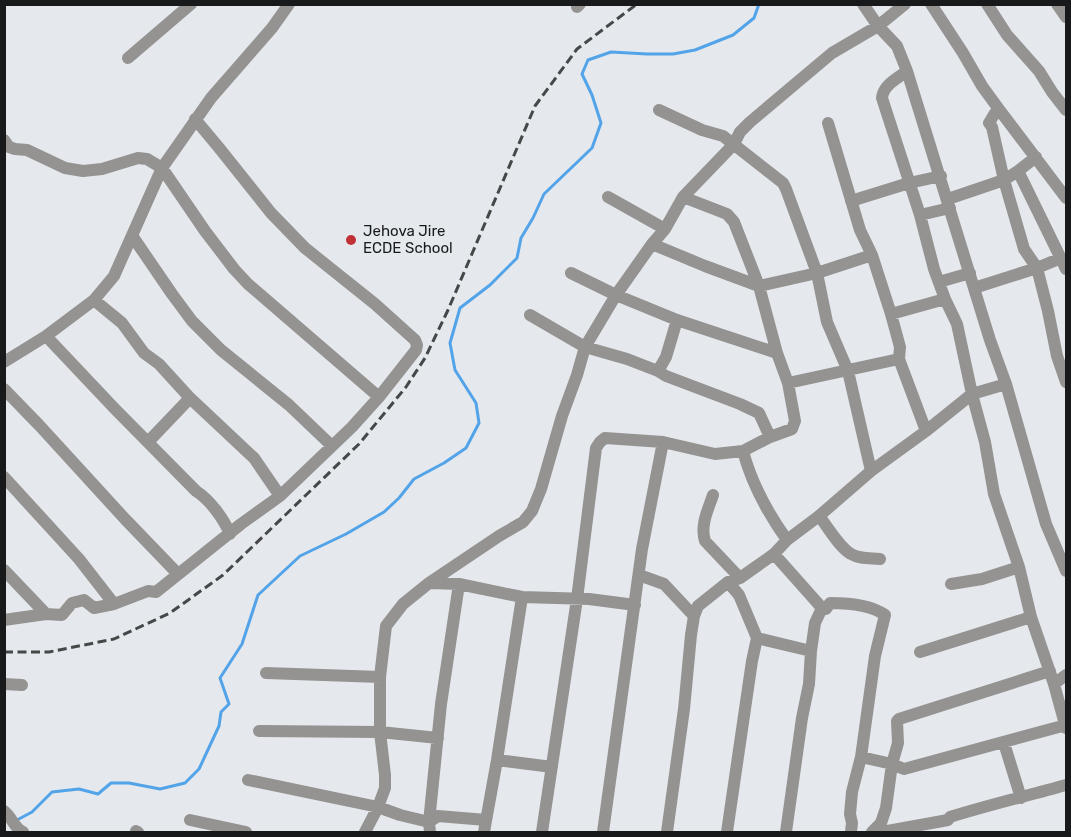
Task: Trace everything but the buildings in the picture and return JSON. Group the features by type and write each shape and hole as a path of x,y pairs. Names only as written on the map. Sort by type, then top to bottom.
{"street":[{"path":"128,58 191,4"},
{"path":"4,362 46,336 94,300 114,276 162,168 211,98 272,28 289,4"},
{"path":"863,4 878,26 897,45 907,71 1006,384 1046,524 1066,571"},
{"path":"365,832 385,788 380,732 380,677 386,626 403,604 429,583 523,522 532,511 585,347 616,295 665,229 683,197 734,144 750,122 832,53 878,26 905,4"},
{"path":"931,4 963,52 982,86 1066,198"},
{"path":"987,4 1007,35 1039,71 1066,110"},
{"path":"1057,4 1066,17"},
{"path":"861,757 904,769 1066,726 1031,617 1019,567 994,494 985,442 957,324 939,282 882,98 887,86 907,71"},
{"path":"998,108 989,123 992,127 1004,180 1024,249 1037,268 1057,356 1066,382"},
{"path":"659,110 702,130 723,136 783,183 817,273 827,322 848,371 871,471"},
{"path":"4,620 46,614 62,615 72,603 84,600 94,608 114,604 148,591 156,592 280,496 352,427 416,350 415,340 375,304 305,248 271,213 195,119"},
{"path":"828,123 860,230 872,255 891,314 900,347 899,359 926,431"},
{"path":"4,140 9,147 27,150 66,168 83,171 102,169 138,158 147,159 162,168 205,231 248,284 379,397"},
{"path":"920,215 1004,180 1036,157"},
{"path":"1018,171 1065,266"},
{"path":"851,201 940,176"},
{"path":"608,197 665,229"},
{"path":"542,832 577,599 596,448 605,438 663,442 715,454 743,451 792,429 795,425 788,383 777,353 759,286 734,222 730,216 683,197"},
{"path":"133,237 192,321 221,350 289,405 332,446"},
{"path":"652,244 759,286 817,273 872,255"},
{"path":"974,288 1053,263 1061,258 1065,266"},
{"path":"571,273 676,320 777,353"},
{"path":"939,282 970,273"},
{"path":"891,314 945,299"},
{"path":"94,300 122,323 144,353 159,364 190,398 254,458 280,496"},
{"path":"530,315 585,347 627,359 759,413 770,437"},
{"path":"658,371 667,354 676,320"},
{"path":"46,336 115,409 196,491 204,496 225,522 230,534"},
{"path":"788,383 899,359"},
{"path":"667,832 684,709 691,635 698,606 774,554 787,540 871,471 972,394 1006,384"},
{"path":"4,389 178,574"},
{"path":"148,442 190,398"},
{"path":"603,832 642,549 663,442"},
{"path":"743,451 748,470 767,510 787,540"},
{"path":"4,477 79,559 114,604"},
{"path":"713,495 704,525 705,541 734,580 757,638 727,832"},
{"path":"819,516 852,555 879,559"},
{"path":"774,554 822,608"},
{"path":"951,584 982,579 1019,567"},
{"path":"4,570 46,614"},
{"path":"639,575 664,584 694,616"},
{"path":"429,583 459,584 522,597 577,599 634,605"},
{"path":"430,827 441,704 459,584"},
{"path":"430,827 438,816 485,826 522,597"},
{"path":"822,608 826,609 830,603 852,605 879,611 885,615 875,656 861,757 852,792 851,832"},
{"path":"786,832 809,684 815,623 822,608"},
{"path":"920,652 1031,617"},
{"path":"757,638 811,651"},
{"path":"872,832 881,823 886,808 892,764 898,743 897,721 902,717 1050,671"},
{"path":"266,673 380,677"},
{"path":"1054,684 1066,675"},
{"path":"4,684 22,685"},
{"path":"259,731 380,732 438,738"},
{"path":"1004,743 1021,798"},
{"path":"497,760 552,766"},
{"path":"248,780 378,807 430,827"},
{"path":"882,832 948,820 950,817 1066,785"},
{"path":"8,814 21,831"},
{"path":"190,820 246,832"},
{"path":"945,820 950,832"}],"waterway":[{"path":"17,820 32,812 52,792 79,789 98,794 111,783 129,783 160,789 185,783 199,769 219,726 221,712 229,704 220,678 242,644 258,595 300,556 346,534 384,512 414,479 466,448 479,423 476,403 455,370 450,343 460,308 490,285 517,258 521,238 544,194 592,148 601,123 582,74 588,60 611,52 673,54 695,50 733,35 754,18 759,4"}],"railway":[{"path":"4,652 49,652 114,639 170,613 223,575 359,444 406,387 425,358 448,310 535,106 577,49 637,4"}],"place":[{"name":"Jehova Jire ECDE School","path":"351,240"}]}
